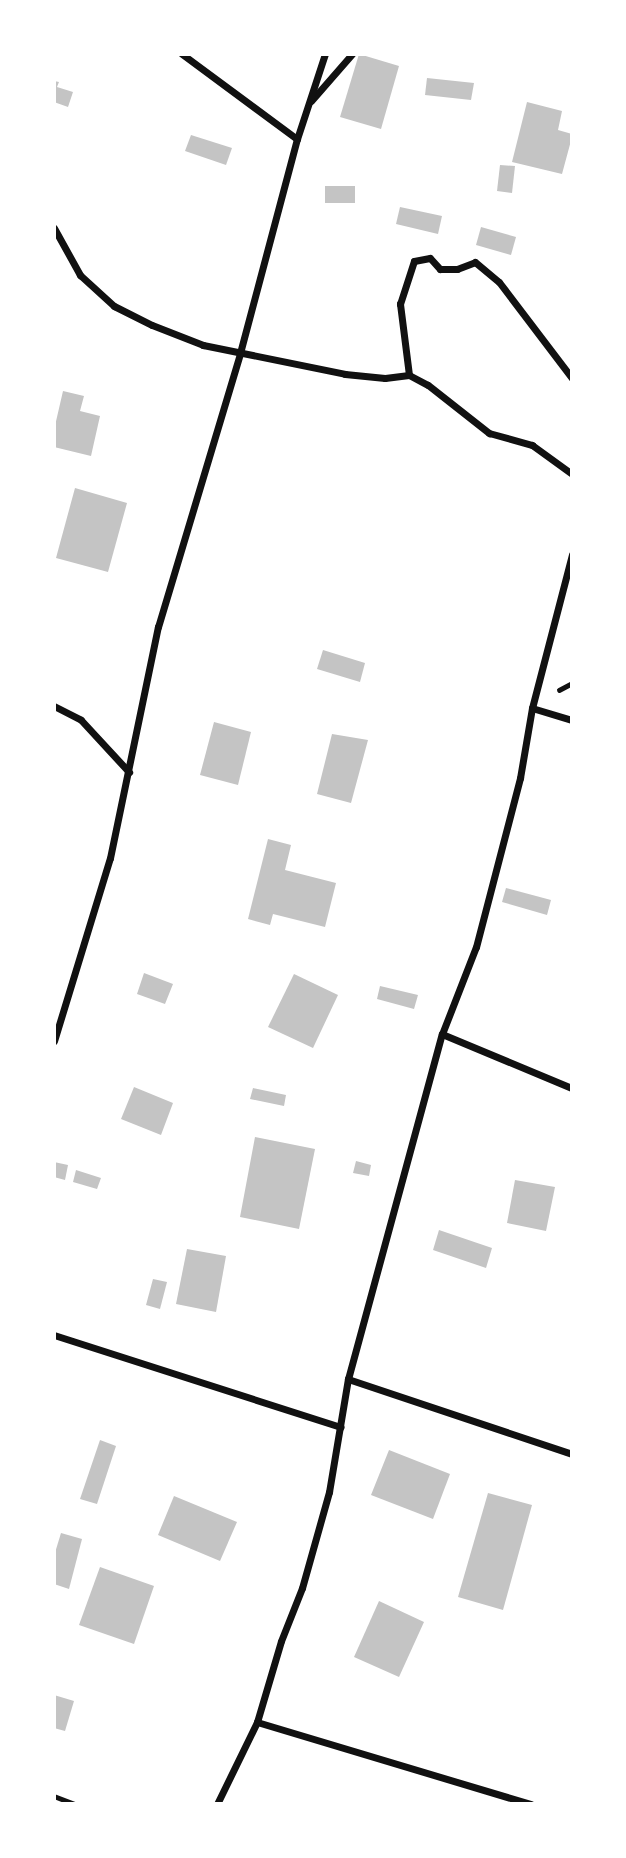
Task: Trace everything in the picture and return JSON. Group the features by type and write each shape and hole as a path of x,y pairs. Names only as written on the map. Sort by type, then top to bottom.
{"street":[{"path":"182,54 297,139"},
{"path":"54,1041 110,859 158,627 240,353 297,139 325,54"},
{"path":"308,105 352,54"},
{"path":"54,228 80,275 114,306 203,345 345,373 385,377 409,375 428,385 489,432 532,445 572,474"},
{"path":"409,375 400,304 414,261 430,257 440,270 457,270 475,262 499,282 572,378"},
{"path":"217,1804 257,1722 312,1553 329,1492 348,1379 442,1034 477,947 520,778 532,708 572,554"},
{"path":"54,706 81,720 129,772"},
{"path":"532,708 572,720"},
{"path":"442,1034 572,1088"},
{"path":"54,1335 341,1427"},
{"path":"348,1379 572,1454"},
{"path":"257,1722 531,1804"}],"path":[{"path":"54,1796 75,1804"}],"building":[{"path":"359,54 399,66 381,129 340,117"},
{"path":"427,78 474,83 471,100 425,95"},
{"path":"54,81 59,82 57,87 73,92 68,107 54,102"},
{"path":"527,102 562,111 558,130 572,134 572,137 562,174 512,162"},
{"path":"191,135 232,148 226,165 185,151"},
{"path":"500,165 515,166 512,193 497,191"},
{"path":"325,186 355,186 355,203 325,203"},
{"path":"400,207 442,216 438,234 396,224"},
{"path":"481,227 516,237 511,255 476,245"},
{"path":"63,391 84,396 80,411 100,416 91,456 54,447 54,430"},
{"path":"75,488 127,503 108,572 56,558"},
{"path":"323,650 365,663 360,682 317,669"},
{"path":"214,722 251,732 238,785 200,775"},
{"path":"332,734 368,740 351,803 317,794"},
{"path":"268,839 291,845 285,870 336,883 325,927 273,914 270,925 248,919"},
{"path":"506,888 551,900 547,915 502,902"},
{"path":"144,973 173,984 165,1004 137,994"},
{"path":"294,974 338,995 313,1048 268,1027"},
{"path":"380,986 418,995 414,1009 377,999"},
{"path":"134,1087 173,1103 161,1135 121,1119"},
{"path":"253,1088 286,1095 284,1106 250,1099"},
{"path":"255,1137 315,1149 299,1229 240,1217"},
{"path":"356,1161 371,1165 369,1176 353,1173"},
{"path":"54,1162 68,1165 65,1180 54,1177"},
{"path":"76,1170 101,1178 97,1189 73,1182"},
{"path":"515,1180 555,1187 546,1231 507,1223"},
{"path":"439,1230 492,1248 486,1268 433,1250"},
{"path":"187,1249 226,1256 216,1312 176,1304"},
{"path":"153,1279 167,1282 160,1309 146,1305"},
{"path":"100,1440 116,1446 97,1504 80,1499"},
{"path":"389,1450 450,1474 433,1519 371,1495"},
{"path":"488,1493 532,1505 503,1610 458,1597"},
{"path":"174,1496 237,1522 220,1561 158,1535"},
{"path":"61,1533 82,1539 69,1589 54,1584 54,1556"},
{"path":"100,1567 154,1586 134,1644 79,1625"},
{"path":"379,1601 424,1622 399,1677 354,1657"},
{"path":"54,1695 74,1701 65,1731 54,1728"}]}
